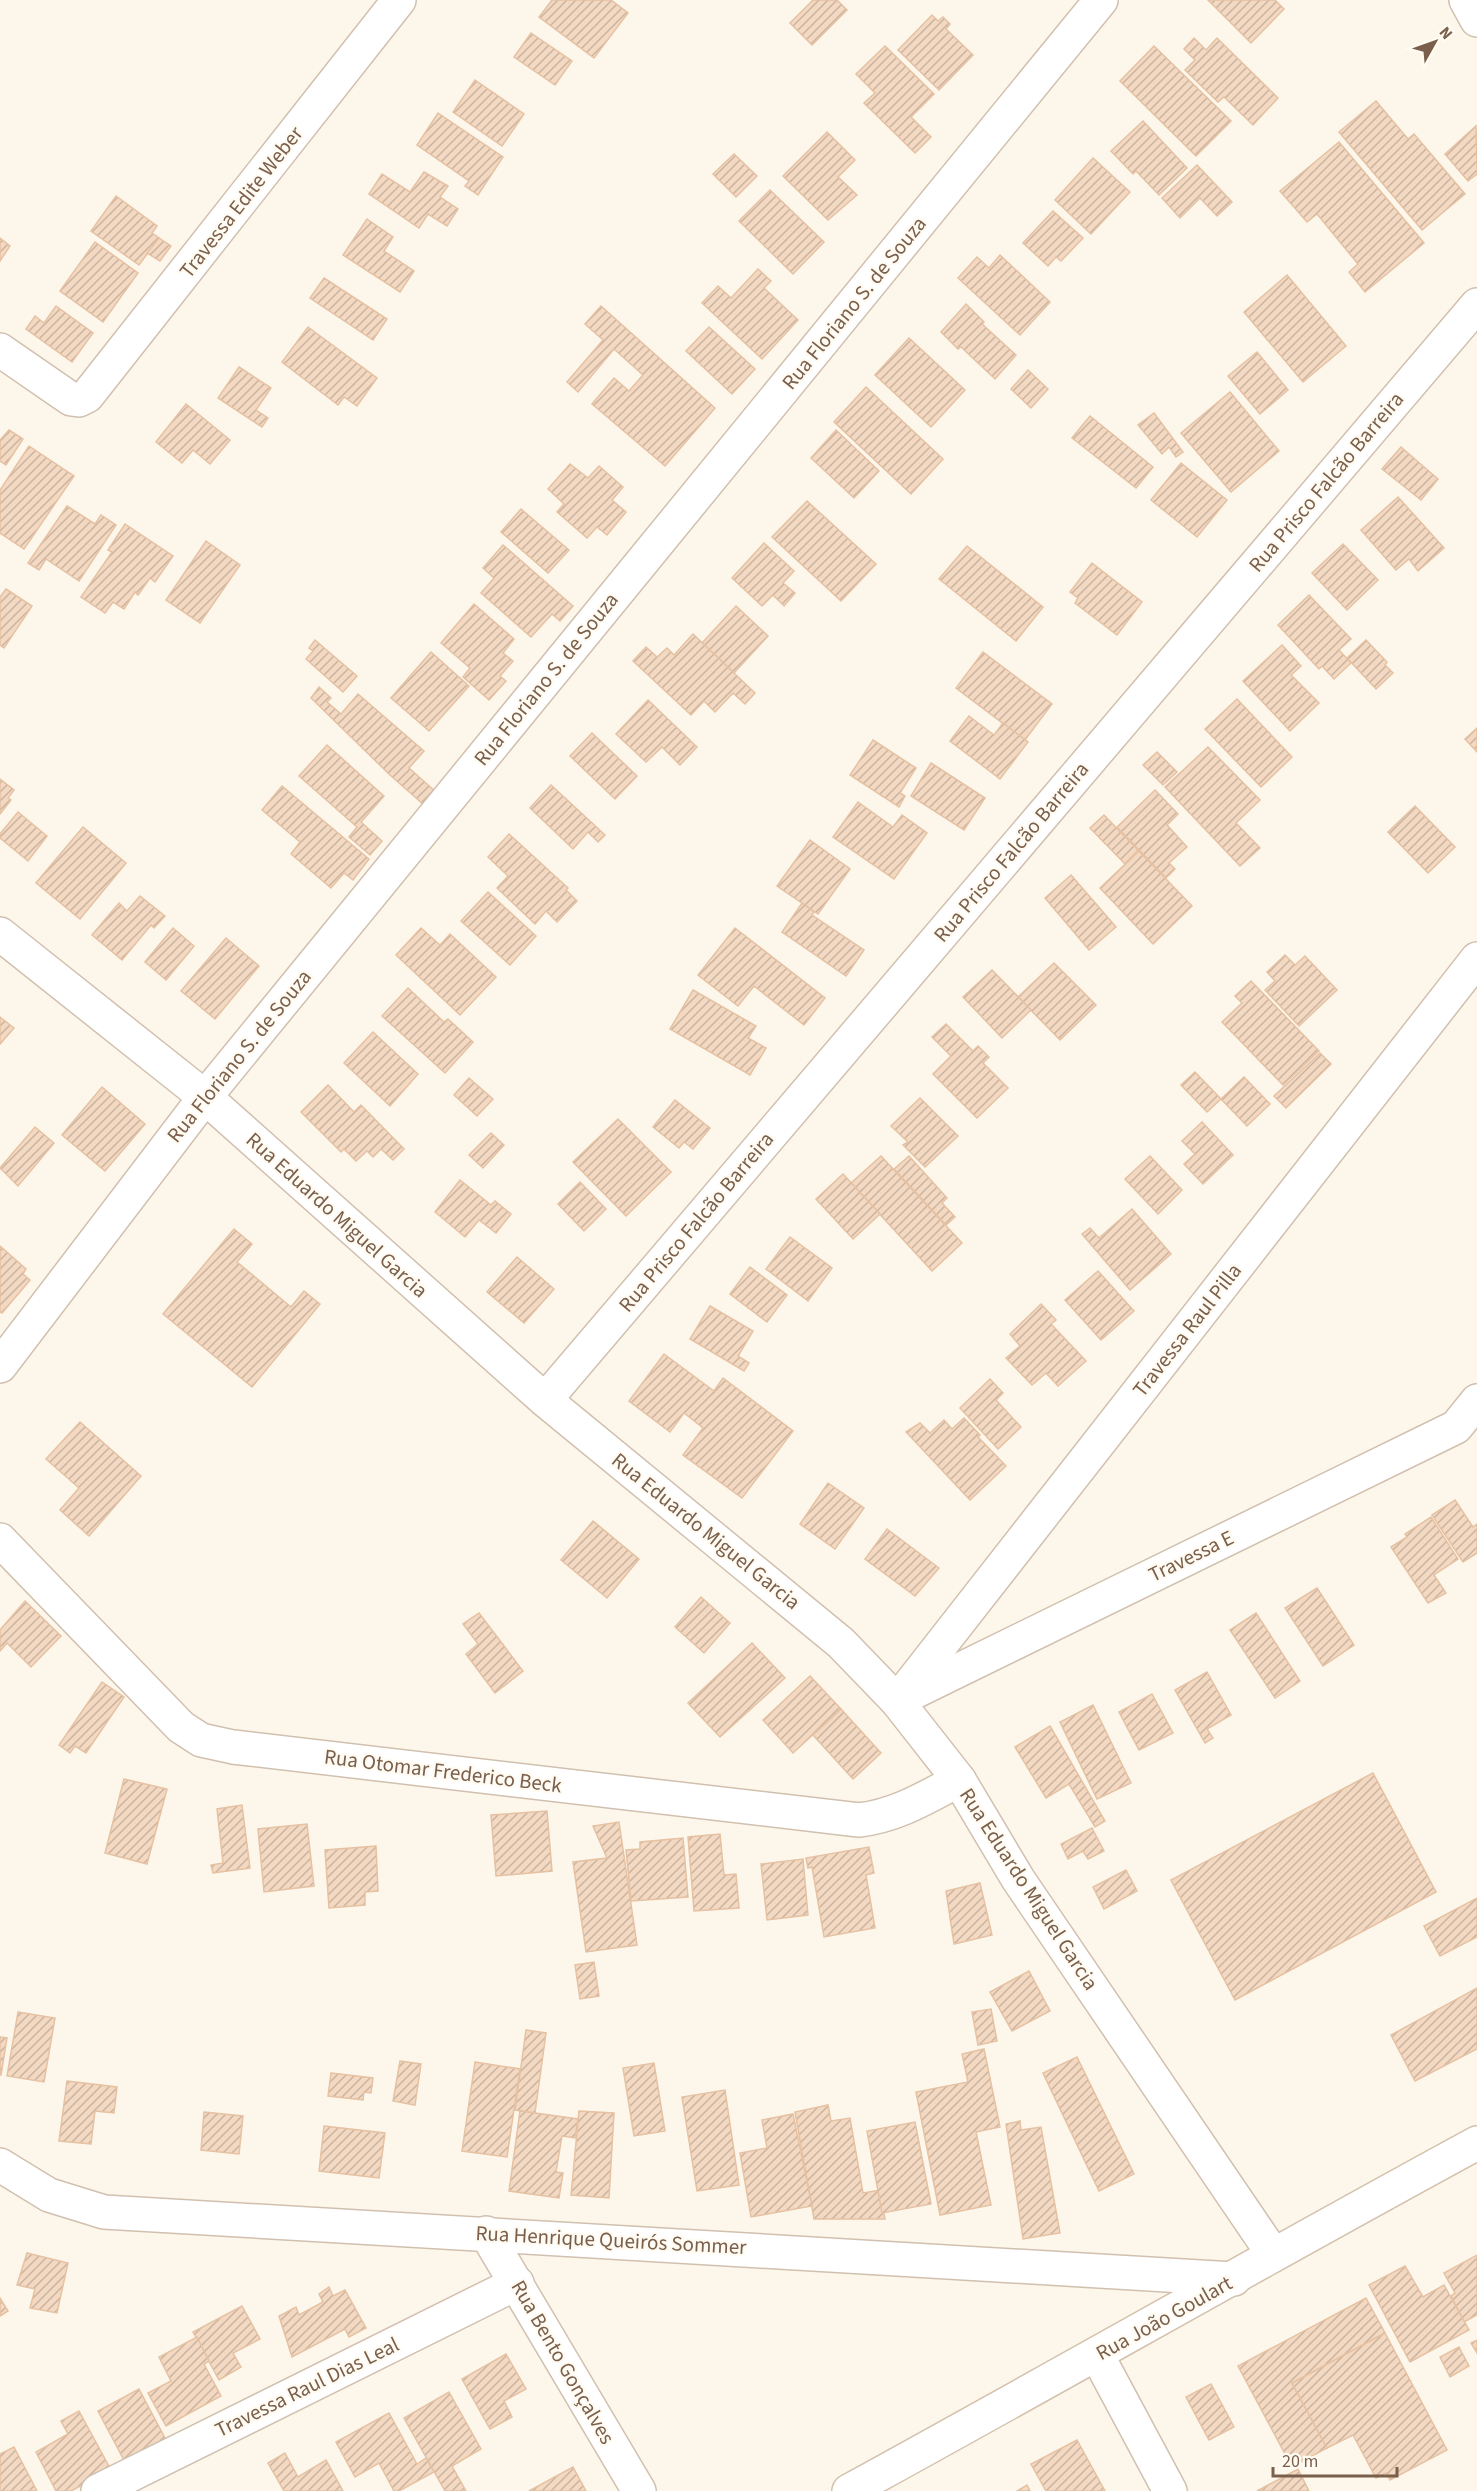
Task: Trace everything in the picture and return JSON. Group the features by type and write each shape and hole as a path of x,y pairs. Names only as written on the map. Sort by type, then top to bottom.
{"street":[{"name":"Travessa Edite Weber","path":"0,350 71,399 79,400 87,396 399,0"},
{"name":"Rua Floriano S. de Souza","path":"0,1366 205,1097 1101,0"},
{"path":"1466,0 1477,20"},
{"name":"Rua Prisco Falcão Barreira","path":"545,1400 1477,305"},
{"name":"Rua Eduardo Miguel Garcia","path":"0,934 205,1097 545,1400 841,1643 897,1701 959,1780 1018,1879 1273,2254"},
{"name":"Travessa Raul Pilla","path":"897,1701 1477,959"},
{"name":"Travessa E","path":"897,1701 1456,1427 1477,1401"},
{"name":"Rua Otomar Frederico Beck","path":"0,1540 181,1727 201,1740 233,1747 859,1820 880,1818 897,1812 959,1780"},
{"name":"Rua João Goulart","path":"849,2491 1477,2143"},
{"name":"Rua Henrique Queirós Sommer","path":"0,2165 49,2195 104,2212 1234,2279"},
{"name":"Rua Bento Gonçalves","path":"486,2233 639,2491"},
{"name":"Travessa Raul Dias Leal","path":"98,2491 517,2283"},
{"path":"1097,2355 1170,2491"}],"building":[{"path":"552,0 611,0 628,13 594,58 539,17"},
{"path":"813,0 837,0 847,10 812,45 790,23"},
{"path":"1208,0 1275,0 1284,9 1251,43"},
{"path":"932,15 938,21 943,17 950,24 946,29 973,55 939,90 898,50"},
{"path":"531,33 572,61 555,85 514,57"},
{"path":"1194,38 1206,50 1217,38 1278,98 1253,125 1224,97 1218,102 1185,70 1195,60 1184,49"},
{"path":"885,46 934,94 911,117 931,137 915,153 864,103 875,93 856,74"},
{"path":"1154,46 1231,121 1196,156 1120,81"},
{"path":"475,80 524,114 502,146 453,112"},
{"path":"1376,101 1408,139 1414,134 1465,194 1422,230 1339,132"},
{"path":"438,113 503,157 478,195 465,186 469,181 417,145"},
{"path":"1143,121 1187,168 1159,195 1136,171 1133,174 1111,151"},
{"path":"1476,126 1477,174 1468,181 1445,154"},
{"path":"827,132 855,160 838,177 857,195 828,220 783,176"},
{"path":"1339,142 1424,243 1365,292 1349,272 1358,264 1317,214 1307,222 1280,191"},
{"path":"734,154 757,176 736,197 713,174"},
{"path":"1093,158 1130,192 1091,234 1055,200"},
{"path":"1197,165 1232,202 1217,216 1200,198 1180,218 1162,198"},
{"path":"424,172 448,186 440,197 458,209 447,226 428,214 419,228 369,194 382,174 410,192"},
{"path":"770,190 824,242 793,274 739,221"},
{"path":"116,196 157,226 152,233 159,238 139,265 91,231"},
{"path":"1053,211 1083,238 1061,261 1056,257 1048,266 1023,243"},
{"path":"367,219 393,237 384,251 414,271 400,292 343,255"},
{"path":"0,238 10,246 0,261"},
{"path":"159,238 171,246 160,261 147,253"},
{"path":"95,242 138,273 103,322 60,291"},
{"path":"1000,255 1050,302 1020,335 958,278 977,257 989,268"},
{"path":"758,269 771,281 764,288 798,320 762,359 702,303 718,286 731,298"},
{"path":"1287,275 1346,346 1303,382 1244,312"},
{"path":"324,278 387,319 373,340 310,298"},
{"path":"966,304 984,322 982,324 1016,355 995,379 961,347 958,349 941,332"},
{"path":"56,306 93,333 72,362 26,329 35,316 44,323"},
{"path":"601,306 715,408 665,466 592,404 614,378 629,391 643,375 614,349 578,392 567,382 603,340 585,324"},
{"path":"308,327 377,378 357,406 344,397 338,405 282,362"},
{"path":"709,327 755,369 732,394 686,351"},
{"path":"909,338 965,390 931,427 875,375"},
{"path":"1257,352 1288,390 1260,414 1228,376"},
{"path":"239,367 271,388 256,410 268,418 262,427 218,398"},
{"path":"1028,370 1048,389 1031,408 1011,389"},
{"path":"866,387 943,459 911,494 834,422"},
{"path":"1230,392 1279,451 1231,492 1181,433"},
{"path":"186,404 230,440 210,464 193,450 182,463 156,442"},
{"path":"1154,413 1183,452 1176,457 1169,447 1162,454 1138,425"},
{"path":"1090,416 1153,467 1136,488 1072,438"},
{"path":"9,430 23,439 6,465 0,461 0,440"},
{"path":"836,430 879,471 854,498 811,458"},
{"path":"29,446 74,476 24,549 0,533 0,490"},
{"path":"1401,447 1438,479 1421,500 1382,469"},
{"path":"1181,463 1227,500 1197,537 1151,500"},
{"path":"570,464 588,478 599,466 623,487 612,500 626,512 607,535 597,527 587,538 557,512 564,504 548,489"},
{"path":"1398,497 1444,548 1418,571 1409,559 1396,570 1361,530"},
{"path":"807,501 876,564 841,601 772,537"},
{"path":"67,506 95,524 101,515 116,525 79,581 46,559 39,570 28,563"},
{"path":"521,509 569,550 548,573 501,532"},
{"path":"125,524 173,556 155,582 150,578 138,595 135,592 124,609 113,602 105,613 81,597 112,552 108,550"},
{"path":"206,541 240,565 200,623 166,600"},
{"path":"764,543 794,571 783,583 795,593 784,606 773,595 762,606 732,578"},
{"path":"1343,544 1378,580 1347,610 1312,573"},
{"path":"503,545 573,606 560,621 552,614 531,637 481,593 494,578 483,568"},
{"path":"967,546 1043,607 1016,641 939,579"},
{"path":"1092,563 1142,602 1117,635 1075,603 1078,598 1070,592"},
{"path":"6,589 32,606 4,648 0,645 0,597"},
{"path":"1309,595 1351,639 1339,650 1351,663 1334,679 1322,666 1319,669 1278,625"},
{"path":"474,604 514,639 503,653 513,661 500,676 506,681 489,700 463,677 470,668 441,643"},
{"path":"736,606 768,636 734,673 702,643"},
{"path":"693,634 755,693 745,704 733,693 715,712 704,701 691,715 633,661 646,647 657,657 667,648 674,655"},
{"path":"315,640 357,676 343,692 306,659 313,651 309,648"},
{"path":"1366,640 1387,662 1385,665 1393,673 1376,689 1347,658"},
{"path":"1282,645 1301,666 1291,675 1319,703 1290,731 1243,681"},
{"path":"431,652 469,686 429,731 391,698"},
{"path":"983,652 1052,704 1025,740 956,688"},
{"path":"319,687 331,698 327,702 341,714 358,694 424,751 409,768 436,792 424,805 311,698"},
{"path":"1237,699 1292,757 1261,787 1205,729"},
{"path":"648,700 697,747 680,765 662,747 646,762 616,734"},
{"path":"969,716 994,735 1003,723 1028,742 1000,779 950,741"},
{"path":"1477,728 1477,752 1465,739"},
{"path":"592,733 637,776 615,799 570,756"},
{"path":"873,740 916,768 900,793 905,796 899,807 850,775"},
{"path":"327,745 384,796 361,822 382,841 370,855 349,837 357,827 299,776"},
{"path":"1208,747 1260,800 1236,823 1260,848 1240,866 1165,787"},
{"path":"1157,752 1177,772 1163,785 1143,765"},
{"path":"931,763 985,798 964,830 911,796"},
{"path":"0,779 14,790 8,798 11,800 0,814"},
{"path":"551,785 605,835 598,842 588,832 573,849 530,808"},
{"path":"282,786 369,859 353,880 344,873 331,888 291,854 300,842 262,810"},
{"path":"1155,790 1178,814 1167,825 1187,847 1169,863 1175,869 1166,878 1117,827"},
{"path":"858,802 893,827 902,815 927,833 894,879 833,837"},
{"path":"1415,806 1455,847 1428,873 1388,832"},
{"path":"18,812 47,836 28,861 0,838 0,834"},
{"path":"1104,815 1138,850 1125,864 1090,828"},
{"path":"83,827 126,863 80,919 36,883"},
{"path":"509,834 568,888 566,890 577,901 557,922 546,911 535,924 497,888 508,876 488,857"},
{"path":"810,840 850,869 818,914 777,886"},
{"path":"1139,851 1192,906 1153,944 1100,888"},
{"path":"1071,875 1116,927 1089,950 1045,898"},
{"path":"488,892 536,936 510,965 461,921"},
{"path":"140,896 165,916 154,928 151,925 122,960 92,935 119,903 127,911"},
{"path":"802,903 814,912 812,915 864,950 846,976 782,932"},
{"path":"173,928 194,946 166,980 145,962"},
{"path":"421,928 440,945 450,934 496,977 460,1015 396,955"},
{"path":"735,928 825,998 804,1025 754,986 738,1006 698,975"},
{"path":"226,938 259,966 215,1019 181,991"},
{"path":"1285,955 1295,965 1305,956 1337,990 1299,1026 1265,990 1275,981 1267,972"},
{"path":"1054,963 1096,1005 1060,1040 1018,997"},
{"path":"992,970 1031,1010 1002,1038 963,997"},
{"path":"1251,981 1319,1051 1283,1085 1222,1022 1242,1003 1235,996"},
{"path":"408,988 444,1022 448,1019 473,1042 445,1073 382,1016"},
{"path":"693,990 756,1026 748,1038 766,1048 750,1075 670,1029"},
{"path":"0,1017 14,1028 0,1044"},
{"path":"946,1024 973,1051 978,1046 989,1057 983,1063 1008,1088 977,1118 933,1074 951,1056 932,1037"},
{"path":"373,1032 418,1074 390,1106 344,1063"},
{"path":"1320,1053 1331,1064 1286,1108 1274,1096"},
{"path":"1195,1072 1221,1099 1207,1112 1181,1085"},
{"path":"1244,1077 1270,1104 1247,1126 1221,1099"},
{"path":"469,1078 493,1099 477,1116 454,1095"},
{"path":"328,1085 354,1112 361,1105 404,1149 393,1160 381,1149 373,1157 367,1151 356,1161 344,1149 341,1152 301,1112"},
{"path":"102,1087 145,1124 105,1171 62,1135"},
{"path":"920,1098 958,1136 925,1167 903,1145 908,1142 891,1126"},
{"path":"675,1100 710,1128 693,1149 684,1142 679,1148 653,1127"},
{"path":"618,1119 671,1172 626,1216 573,1162"},
{"path":"1202,1122 1233,1155 1203,1184 1184,1164 1195,1154 1182,1141"},
{"path":"35,1127 54,1143 18,1186 0,1168"},
{"path":"491,1133 504,1145 483,1168 469,1155"},
{"path":"881,1156 962,1243 932,1271 851,1183"},
{"path":"909,1156 947,1198 942,1203 955,1217 946,1225 894,1169"},
{"path":"1150,1156 1182,1190 1158,1214 1125,1179"},
{"path":"843,1174 880,1214 853,1239 816,1199"},
{"path":"460,1180 491,1205 495,1201 511,1214 496,1233 479,1220 465,1237 435,1212"},
{"path":"580,1182 606,1209 584,1231 558,1204"},
{"path":"1132,1209 1171,1254 1130,1290 1082,1234 1090,1228 1099,1238"},
{"path":"234,1229 252,1244 237,1262 291,1307 304,1291 320,1304 252,1387 163,1314"},
{"path":"790,1237 832,1268 808,1301 766,1269"},
{"path":"0,1246 26,1269 23,1274 30,1280 2,1313 0,1312"},
{"path":"517,1257 554,1289 524,1323 487,1292"},
{"path":"750,1267 787,1295 767,1322 730,1294"},
{"path":"1098,1271 1134,1311 1101,1340 1065,1300"},
{"path":"1041,1304 1056,1320 1051,1324 1086,1361 1058,1386 1046,1373 1032,1385 1006,1358 1020,1346 1010,1334"},
{"path":"710,1306 753,1331 738,1356 749,1363 744,1371 690,1339"},
{"path":"664,1354 714,1391 723,1378 793,1431 742,1498 683,1455 703,1428 684,1413 670,1432 629,1401"},
{"path":"990,1379 1003,1393 996,1400 1021,1427 998,1449 960,1408"},
{"path":"964,1418 980,1435 978,1437 1006,1466 970,1500 906,1432 920,1423 930,1433 944,1420 952,1429"},
{"path":"80,1422 141,1476 89,1536 60,1510 79,1488 46,1459"},
{"path":"828,1483 864,1508 835,1549 800,1524"},
{"path":"1455,1500 1473,1527 1477,1524 1477,1553 1463,1562 1432,1515"},
{"path":"1431,1517 1458,1559 1434,1575 1446,1593 1428,1603 1391,1547 1407,1537 1405,1534"},
{"path":"593,1521 639,1559 607,1598 561,1560"},
{"path":"887,1529 939,1568 915,1596 865,1559"},
{"path":"1317,1588 1354,1645 1323,1666 1285,1608"},
{"path":"701,1597 730,1623 704,1653 675,1627"},
{"path":"25,1601 61,1636 31,1667 7,1643 0,1651 0,1630"},
{"path":"479,1613 523,1671 495,1693 466,1654 478,1644 463,1624"},
{"path":"1256,1613 1300,1681 1275,1698 1230,1630"},
{"path":"752,1643 785,1678 720,1737 688,1703"},
{"path":"1207,1672 1231,1715 1207,1729 1213,1738 1205,1743 1175,1690"},
{"path":"810,1676 841,1709 793,1753 763,1720"},
{"path":"102,1682 124,1697 86,1753 75,1746 70,1753 59,1745"},
{"path":"1152,1694 1173,1733 1139,1750 1119,1712"},
{"path":"1093,1705 1131,1783 1097,1799 1060,1722"},
{"path":"841,1709 881,1753 853,1779 813,1735"},
{"path":"1050,1726 1105,1821 1095,1827 1069,1784 1046,1798 1015,1747"},
{"path":"1373,1773 1436,1892 1235,2000 1171,1880"},
{"path":"124,1779 167,1789 147,1864 105,1853"},
{"path":"242,1805 250,1868 213,1873 211,1865 223,1863 217,1809"},
{"path":"547,1811 552,1871 496,1876 491,1815"},
{"path":"619,1822 637,1945 586,1952 573,1862 607,1858 593,1826"},
{"path":"307,1824 314,1886 264,1892 258,1829"},
{"path":"1092,1828 1104,1851 1088,1859 1083,1851 1068,1859 1061,1844"},
{"path":"720,1834 724,1875 736,1874 739,1908 694,1911 688,1837"},
{"path":"683,1838 688,1897 631,1901 626,1850 640,1849 640,1842"},
{"path":"376,1846 378,1891 365,1892 365,1905 329,1908 325,1850"},
{"path":"869,1847 874,1873 866,1875 875,1928 824,1937 812,1867 808,1868 806,1858"},
{"path":"803,1859 808,1915 767,1920 761,1864"},
{"path":"1126,1870 1137,1891 1104,1909 1093,1887"},
{"path":"980,1883 992,1935 954,1944 946,1891"},
{"path":"1477,1898 1477,1937 1440,1956 1424,1926"},
{"path":"594,1962 599,1996 580,1999 575,1965"},
{"path":"1029,1971 1050,2011 1012,2031 990,1992"},
{"path":"1477,1988 1477,2049 1415,2081 1391,2035"},
{"path":"991,2009 997,2041 978,2045 972,2012"},
{"path":"18,2012 55,2018 44,2082 7,2076"},
{"path":"526,2030 546,2033 535,2113 515,2110"},
{"path":"0,2037 7,2038 1,2075 0,2075"},
{"path":"984,2049 1000,2127 976,2132 991,2205 940,2215 916,2092 968,2082 962,2054"},
{"path":"1077,2057 1134,2174 1099,2191 1043,2073"},
{"path":"400,2061 421,2064 415,2105 393,2101"},
{"path":"475,2062 520,2069 507,2157 462,2151"},
{"path":"654,2063 665,2131 634,2136 623,2068"},
{"path":"331,2073 373,2078 371,2093 364,2092 363,2100 328,2096"},
{"path":"67,2081 117,2087 114,2113 95,2111 91,2144 59,2141"},
{"path":"725,2090 739,2185 697,2191 682,2097"},
{"path":"828,2105 831,2121 850,2118 863,2193 880,2190 885,2219 814,2219 795,2112"},
{"path":"520,2111 578,2119 575,2138 562,2136 556,2172 563,2173 559,2198 509,2191"},
{"path":"579,2111 614,2113 609,2198 571,2195"},
{"path":"204,2112 243,2116 239,2154 201,2150"},
{"path":"793,2114 812,2206 751,2217 740,2153 767,2148 762,2120"},
{"path":"1020,2121 1021,2130 1041,2127 1060,2233 1023,2239 1006,2124"},
{"path":"915,2122 931,2204 882,2213 867,2131"},
{"path":"324,2126 385,2133 379,2178 319,2171"},
{"path":"27,2253 68,2263 57,2313 30,2308 35,2289 17,2285"},
{"path":"1477,2255 1477,2315 1464,2322 1451,2296 1455,2293 1444,2273"},
{"path":"1405,2266 1423,2297 1444,2285 1469,2330 1410,2362 1369,2285"},
{"path":"329,2287 333,2296 345,2290 366,2328 349,2337 345,2329 292,2357 279,2316 296,2307 299,2315 323,2302 319,2294"},
{"path":"0,2298 8,2311 0,2316"},
{"path":"1366,2298 1385,2333 1292,2383 1327,2448 1292,2467 1238,2366"},
{"path":"242,2306 260,2339 233,2353 241,2367 219,2380 193,2332"},
{"path":"1385,2333 1447,2450 1390,2480 1386,2473 1376,2478 1353,2435 1327,2448 1292,2383"},
{"path":"197,2337 209,2361 204,2364 221,2396 166,2426 148,2393 171,2381 159,2357"},
{"path":"1477,2340 1477,2353 1471,2343"},
{"path":"1459,2347 1469,2366 1450,2377 1440,2357"},
{"path":"506,2354 526,2389 504,2401 512,2417 490,2429 462,2379"},
{"path":"1211,2384 1234,2427 1209,2440 1186,2397"},
{"path":"139,2389 166,2440 125,2462 98,2411"},
{"path":"449,2392 481,2449 452,2466 466,2491 445,2491 404,2418"},
{"path":"79,2411 111,2470 71,2491 56,2491 36,2452 68,2434 61,2421"},
{"path":"389,2413 417,2464 426,2458 434,2472 399,2491 394,2491 379,2463 355,2477 336,2442"},
{"path":"1077,2440 1105,2491 1046,2491 1031,2464"},
{"path":"14,2447 37,2491 0,2491 0,2454"},
{"path":"285,2453 298,2477 326,2460 343,2491 284,2491 268,2463"},
{"path":"573,2467 586,2491 529,2491"},
{"path":"1298,2469 1309,2491 1257,2491"},
{"path":"1027,2485 1030,2491 1017,2491"}]}
